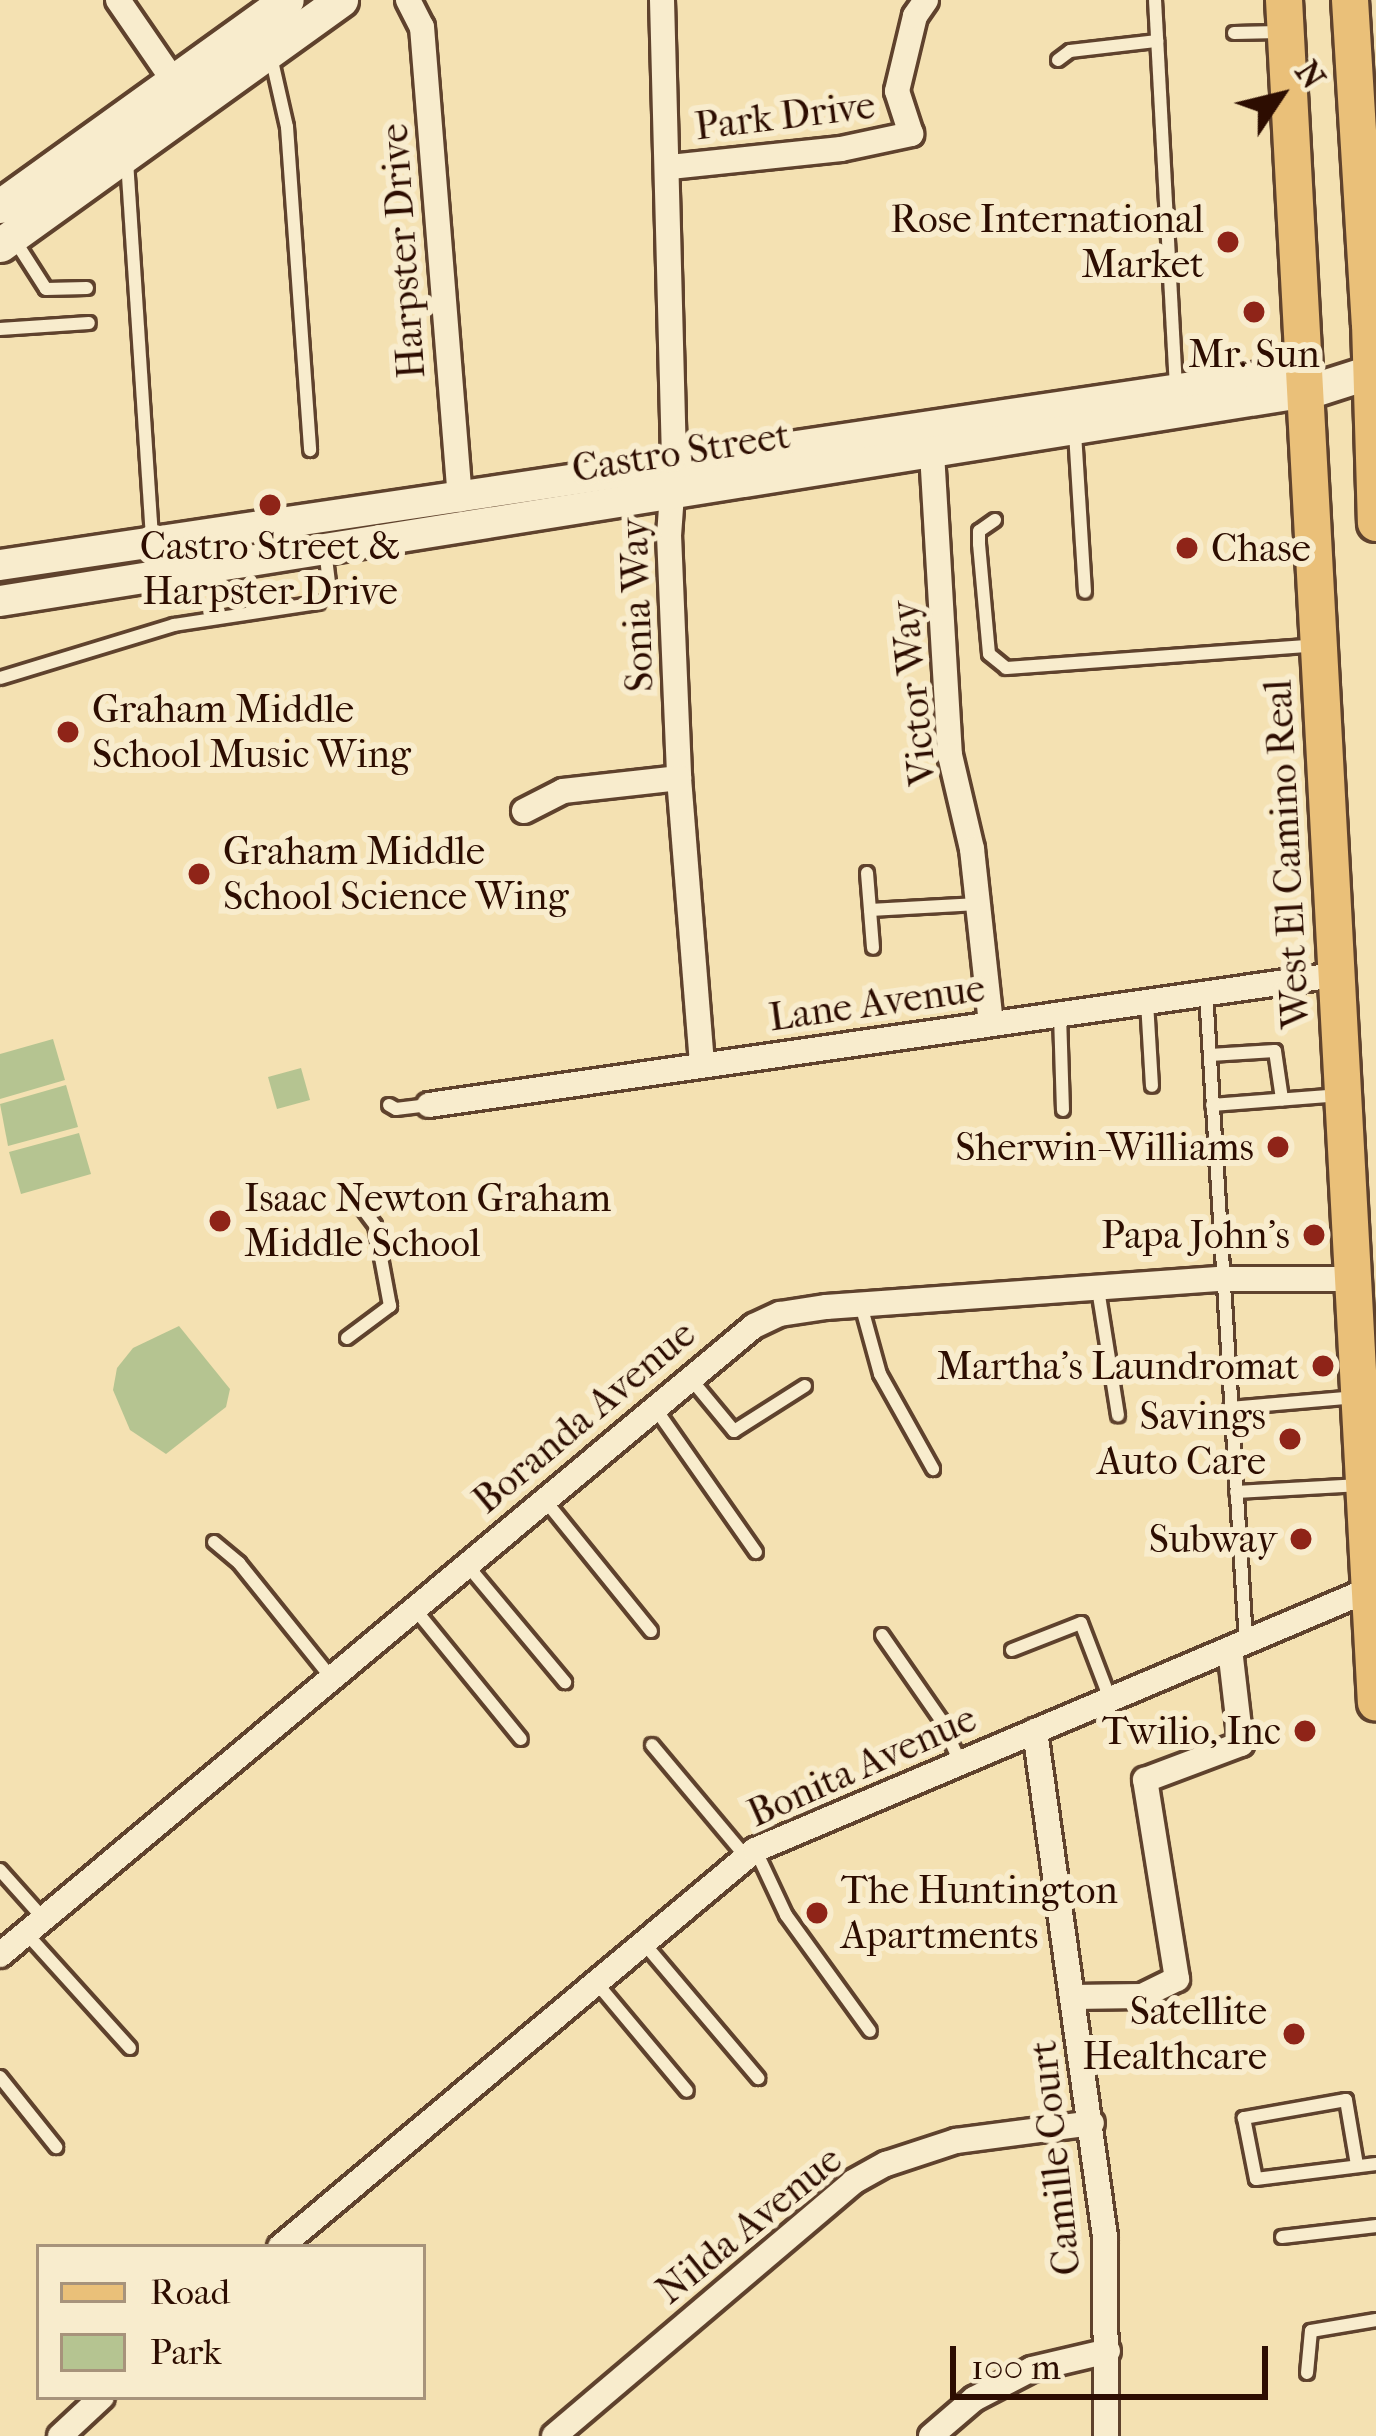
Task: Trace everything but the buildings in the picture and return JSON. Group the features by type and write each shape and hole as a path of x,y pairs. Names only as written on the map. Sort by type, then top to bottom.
{"main road":[{"path":"3,227 175,83 287,0"},
{"path":"3,227 126,154 341,0"},
{"path":"1350,0 1364,50 1376,523"},
{"name":"West El Camino Real","path":"1285,15 1318,645 1319,851 1334,975 1364,1386 1363,1485 1376,1703"},
{"name":"Castro Street","path":"1306,381 1374,370"}],"street":[{"path":"118,0 175,83"},
{"name":"Harpster Drive","path":"408,0 422,27 460,499"},
{"name":"Sonia Way","path":"662,0 670,167 679,778 702,1064"},
{"name":"Park Drive","path":"670,167 842,149 911,134 897,91 915,16 926,0"},
{"name":"Castro Street","path":"0,601 326,550 672,482 931,441 1176,387 1306,381"},
{"name":"Castro Street","path":"931,441 1075,433 1306,381"},
{"name":"Victor Way","path":"931,441 950,755 972,849 991,1024"},
{"name":"Castro Street","path":"0,565 460,499 672,482"},
{"path":"524,811 563,790 679,778"},
{"name":"Lane Avenue","path":"429,1106 1206,992 1252,976 1334,975"},
{"name":"Boranda Avenue","path":"0,1955 730,1342 780,1314 1221,1279 1354,1280"},
{"name":"Bonita Avenue","path":"284,2244 641,1940 751,1854 1372,1591"},
{"path":"1072,1997 1142,1996 1177,1978 1145,1780 1241,1744 1238,1645"},
{"name":"Camille Court","path":"1035,1731 1105,2237 1106,2436"},
{"name":"Nilda Avenue","path":"554,2436 854,2182 886,2164 956,2141 1091,2123"},
{"path":"931,2436 974,2399 1032,2369 1108,2351"},
{"path":"60,2436 99,2400"}],"lane":[{"path":"1155,0 1176,387"},
{"path":"1234,33 1285,15"},
{"path":"1058,60 1070,51 1157,41"},
{"path":"269,51 287,127 310,450"},
{"path":"126,154 152,543"},
{"path":"3,227 46,290 87,288"},
{"path":"0,329 89,322"},
{"path":"1075,433 1084,592"},
{"path":"995,520 979,532 979,544 989,653 1006,668 1318,645"},
{"path":"326,550 330,591"},
{"path":"0,678 174,626 318,603"},
{"path":"867,873 873,948"},
{"path":"870,910 978,904"},
{"path":"1206,992 1236,1492 1238,1645"},
{"path":"1147,1001 1152,1086"},
{"path":"1060,1014 1064,1110"},
{"path":"1210,1055 1275,1051 1282,1099"},
{"path":"1213,1106 1342,1094"},
{"path":"389,1105 396,1109 429,1106"},
{"path":"347,1338 390,1306 375,1226 353,1196"},
{"path":"1098,1288 1118,1415"},
{"path":"861,1305 880,1374 933,1469"},
{"path":"689,1377 734,1431 805,1386"},
{"path":"1230,1408 1364,1386"},
{"path":"655,1407 756,1552"},
{"path":"1236,1492 1363,1485"},
{"path":"543,1498 652,1631"},
{"path":"214,1542 239,1563 330,1676"},
{"path":"466,1564 565,1682"},
{"path":"413,1607 521,1739"},
{"path":"1012,1650 1081,1623 1110,1699"},
{"path":"882,1635 941,1720 960,1762"},
{"path":"652,1745 751,1854 786,1915 870,2031"},
{"path":"0,1870 34,1926 130,2048"},
{"path":"641,1940 758,2078"},
{"path":"594,1980 687,2091"},
{"path":"0,2077 56,2146"},
{"path":"1357,2165 1346,2100 1244,2118 1256,2179 1376,2164"},
{"path":"1282,2237 1376,2225"},
{"path":"1307,2373 1311,2331 1376,2320"}],"green space":[{"path":"53,1039 65,1080 0,1099 0,1054"},
{"path":"301,1068 310,1100 277,1109 268,1077"},
{"path":"66,1085 78,1127 8,1146 0,1104"},
{"path":"79,1133 91,1174 21,1194 9,1152"},
{"path":"179,1326 230,1389 226,1407 166,1454 130,1430 113,1390 117,1368 133,1348"}],"place":[{"name":"Rose International Market","path":"1228,242"},
{"name":"Mr. Sun","path":"1254,312"},
{"name":"Castro Street & Harpster Drive","path":"270,505"},
{"name":"Chase","path":"1187,548"},
{"name":"Graham Middle School Music Wing","path":"68,732"},
{"name":"Graham Middle School Science Wing","path":"199,874"},
{"name":"Sherwin-Williams","path":"1278,1147"},
{"name":"Isaac Newton Graham Middle School","path":"220,1221"},
{"name":"Papa John's","path":"1314,1235"},
{"name":"Martha's Laundromat","path":"1323,1366"},
{"name":"Savings Auto Care","path":"1290,1439"},
{"name":"Subway","path":"1301,1539"},
{"name":"Twilio, Inc","path":"1305,1731"},
{"name":"The Huntington Apartments","path":"817,1913"},
{"name":"Satellite Healthcare","path":"1294,2034"}]}
